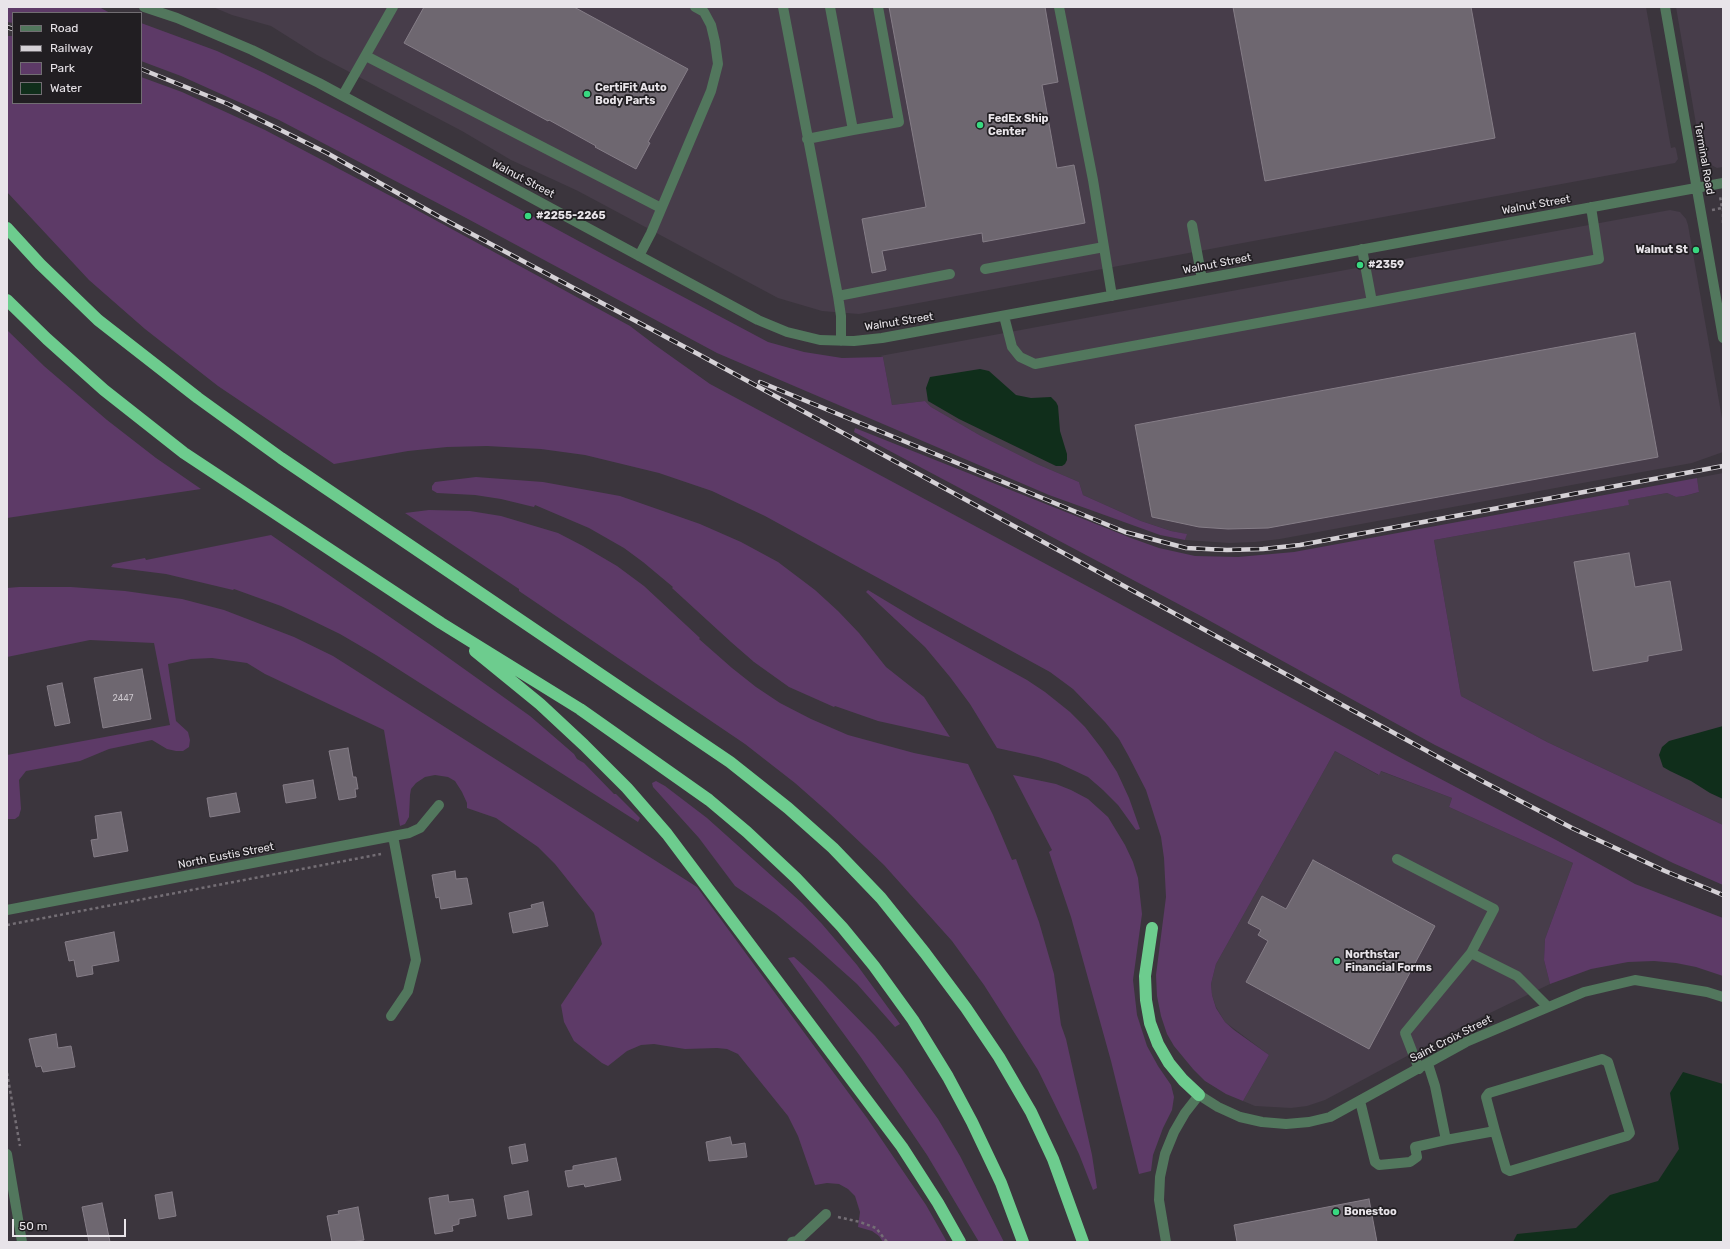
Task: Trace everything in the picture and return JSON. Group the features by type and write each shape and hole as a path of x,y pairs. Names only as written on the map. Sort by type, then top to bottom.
{"highway":[{"path":"7,228 40,264 98,320 164,372 281,458 730,762 788,808 833,848 881,898 930,959 1000,1057 1031,1112 1052,1159 1083,1242"},
{"path":"7,300 47,339 104,390 184,453 440,623 580,709 708,800 747,832 796,878 842,927 869,960 917,1027 948,1077 972,1122 1000,1182 1023,1242"},
{"path":"440,623 540,704 627,788 667,834 774,974 902,1146 938,1203 960,1242"},
{"path":"1152,928 1145,976 1146,1000 1150,1022 1158,1044 1169,1063 1183,1080 1199,1095"}],"street":[{"name":"Walnut Street","path":"144,7 177,18 252,50 343,95 758,320 786,332 820,340 854,341 882,338 1720,183"},
{"path":"343,95 393,7"},
{"path":"639,256 711,91 718,64 711,25 704,12 695,7"},
{"path":"783,7 838,296 841,316 841,341"},
{"path":"830,7 852,130"},
{"path":"807,139 899,122 878,7"},
{"path":"1060,7 1093,180 1112,296"},
{"name":"Terminal Road","path":"1665,7 1723,338"},
{"path":"366,56 661,208"},
{"path":"1004,316 1012,347 1020,357 1035,364 1372,302 1600,259 1591,207"},
{"path":"1192,225 1202,279"},
{"path":"985,269 1104,247"},
{"path":"1362,249 1372,302"},
{"path":"838,296 950,274"},
{"name":"North Eustis Street","path":"7,910 410,832 420,828 440,806"},
{"path":"391,1016 408,991 416,960 393,836"},
{"path":"1396,859 1494,909 1471,953 1405,1033 1419,1069"},
{"path":"1471,953 1516,976 1548,1007"},
{"name":"Saint Croix Street","path":"1199,1095 1218,1107 1240,1117 1262,1122 1286,1124 1309,1122 1330,1117 1466,1042 1584,992 1635,980 1707,992 1723,997"},
{"path":"1602,1059 1608,1062 1630,1134 1510,1171 1506,1169 1495,1131 1486,1097 1489,1093 1602,1059"},
{"path":"1428,1064 1435,1086 1446,1140"},
{"path":"1166,1242 1159,1200 1160,1177 1165,1154 1174,1132 1185,1113 1199,1095"},
{"path":"1360,1101 1375,1162 1379,1165 1410,1162 1416,1157 1415,1146 1495,1131"},
{"path":"7,1154 22,1242"},
{"path":"792,1242 797,1241 826,1214"}],"path":[{"path":"1720,183 1723,208 1723,225"},
{"path":"1702,212 1723,208"},
{"path":"7,925 381,854"},
{"path":"7,1073 20,1146"},
{"path":"826,1214 860,1222 876,1228 887,1242"}],"shaded area":[{"path":"213,7 1646,7 1671,148 1675,147 1678,159 1675,163 859,314 822,311 778,298 578,191 511,160 462,131 317,55 271,26 232,15"},
{"path":"1676,7 1723,7 1723,167 1717,168 1713,166 1701,153"},
{"path":"1670,210 1680,212 1686,219 1688,225 1723,424 1723,452 1692,463 1280,539 1229,543 1185,540 1186,534 1171,531 1141,521 1083,495 1079,482 1037,464 981,436 931,407 925,401 892,405 883,357 880,356"},
{"path":"1723,473 1723,825 1547,742 1461,696 1434,540 1628,505 1627,500 1667,493 1676,497 1684,496 1699,492 1697,478"},
{"path":"1335,751 1378,775 1380,771 1452,798 1449,807 1573,863 1545,939 1544,960 1550,984 1463,1026 1325,1100 1307,1106 1291,1108 1255,1106 1243,1101 1269,1055 1225,1022 1216,1007 1212,995 1211,984 1216,964"}],"green space":[{"path":"7,7 99,7 108,12 12,12 12,23 7,22"},
{"path":"142,23 217,51 264,73 353,119 768,342 804,352 842,358 883,357 892,405 925,401 931,407 981,436 1037,464 1079,482 1083,495 1141,521 1171,531 1187,534 1185,540 1160,535 1049,495 717,353 468,219 279,120 181,76 142,61"},
{"path":"7,36 12,36 12,104 142,104 142,77 182,92 265,130 402,202 630,326 710,384 1100,593 1635,884 1723,918 1723,976 1696,967 1676,963 1654,961 1628,962 1591,969 1550,984 1544,960 1545,939 1573,863 1449,807 1452,798 1381,771 1379,775 1335,751 1216,964 1211,984 1212,995 1216,1008 1225,1022 1234,1030 1269,1055 1243,1101 1226,1094 1205,1081 1193,1069 1174,1046 1167,1034 1161,1016 1157,996 1156,975 1166,897 1164,858 1161,837 1146,790 1119,739 1105,722 1073,689 1050,672 765,516 712,491 659,473 585,455 541,449 487,446 447,447 408,451 334,464 218,386 145,329 89,280 7,192"},
{"path":"7,330 44,366 107,420 156,458 201,489 7,518"},
{"path":"855,428 1131,538 1159,548 1195,556 1238,557 1294,552 1697,478 1699,492 1684,496 1676,497 1667,493 1628,500 1629,505 1434,540 1461,696 1547,742 1723,825 1723,885 1673,863 1435,745 1201,616 854,432"},
{"path":"476,477 543,482 620,496 700,524 741,542 778,562 815,590 838,611 859,633 886,667 924,697 950,737 878,721 835,706 834,707 789,687 754,662 672,588 673,587 643,562 624,548 589,528 535,505 534,507 501,499 475,495 437,493 432,490 432,486 435,482"},
{"path":"429,510 470,511 501,516 558,533 617,566 644,586 700,638 699,639 732,668 756,687 780,703 811,719 848,735 914,753 968,764 993,815 1012,860 1016,859 1039,922 1054,974 1061,1025 1066,1039 1092,1155 1097,1188 1093,1190 1079,1154 1038,1070 984,985 952,941 884,865 795,783 745,744 519,591 519,589 405,513"},
{"path":"271,535 432,646 530,716 574,754 577,759 584,763 614,794 616,794 640,818 638,822 376,655 340,634 307,618 281,606 234,589 166,574 111,567 113,564 145,558 146,560"},
{"path":"71,587 125,591 182,599 224,610 294,637 333,656 697,887 867,1118 926,1205 947,1242 883,1242 879,1236 872,1231 858,1227 860,1212 855,1196 848,1189 839,1184 827,1183 815,1185 798,1136 788,1116 738,1054 727,1049 717,1048 685,1049 654,1044 641,1045 627,1051 608,1066 574,1041 564,1022 561,1005 602,944 594,913 555,864 538,847 496,818 467,808 467,803 462,792 455,781 448,777 435,775 425,777 416,783 411,789 409,817 405,824 400,826 384,730 265,674 247,663 212,658 191,659 168,664 176,721 188,732 190,740 189,747 183,751 176,751 167,749 152,740 109,749 80,761 26,771 19,780 21,809 19,816 15,819 7,819 7,755 170,725 154,643 90,640 7,657 7,588"},
{"path":"868,590 916,619 1027,680 1070,712 1085,727 1117,772 1129,798 1140,829 1136,830 1118,805 1088,777 1058,763 997,748 970,704 950,677 925,647 866,592"},
{"path":"1013,775 1056,784 1088,799 1108,817 1125,845 1133,862 1138,878 1142,914 1133,980 1137,1015 1147,1046 1171,1085 1174,1097 1172,1110 1163,1128 1153,1155 1151,1171 1139,1174 1111,1061 1071,917 1049,852 1052,850"},
{"path":"656,781 665,786 707,818 802,903 857,965 900,1024 895,1027 857,984 810,942 776,914 735,886 699,838 653,787 652,783"},
{"path":"794,957 822,982 875,1036 902,1069 938,1119 960,1156 1004,1242 979,1242 927,1155 860,1056 788,958"}],"water":[{"path":"980,369 989,371 1016,395 1031,398 1051,397 1056,402 1058,406 1060,431 1067,454 1065,464 1062,466 1056,466 959,419 928,401 926,388 930,377"},
{"path":"1723,726 1723,799 1663,767 1659,755 1662,747 1669,741"},
{"path":"1683,1072 1723,1084 1723,1242 1513,1242 1517,1234 1576,1228 1610,1195 1658,1181 1679,1149 1670,1093"}],"building":[{"name":"CertiFit Auto Body Parts","path":"424,7 574,7 688,69 648,142 650,143 636,169 549,120 548,121 404,43"},
{"name":"FedEx Ship Center","path":"889,7 1045,7 1058,82 1042,85 1057,168 1074,165 1085,223 983,242 982,233 882,251 886,270 872,273 862,219 926,207"},
{"path":"1233,7 1471,7 1495,138 1265,181"},
{"path":"1635,333 1658,457 1268,528 1228,529 1199,527 1152,517 1135,425"},
{"path":"1629,553 1635,587 1670,581 1682,650 1648,656 1648,661 1593,671 1574,562"},
{"path":"142,669 151,719 103,728 94,678"},
{"path":"62,683 70,723 55,726 47,686"},
{"path":"348,748 353,777 356,777 358,789 355,789 356,797 339,800 329,751"},
{"path":"313,780 316,798 286,803 283,785"},
{"path":"236,793 240,812 210,817 207,798"},
{"path":"121,812 128,851 94,857 91,840 98,839 95,816"},
{"name":"Northstar Financial Forms","path":"1313,860 1435,926 1369,1049 1246,982 1268,941 1258,935 1261,930 1248,923 1262,896 1286,909"},
{"path":"455,871 456,879 467,878 472,904 441,909 439,897 436,898 432,875"},
{"path":"543,902 548,926 513,933 509,913 532,908 531,905"},
{"path":"114,932 119,961 92,966 93,974 77,977 74,960 69,961 65,942"},
{"path":"56,1034 58,1048 71,1046 75,1067 43,1072 41,1066 36,1067 29,1039"},
{"path":"730,1137 732,1145 745,1143 747,1157 709,1161 706,1142"},
{"path":"525,1144 528,1161 512,1164 509,1147"},
{"path":"616,1158 621,1180 585,1187 584,1184 568,1187 565,1171 573,1170 573,1166"},
{"path":"528,1191 532,1215 508,1219 504,1196"},
{"path":"172,1192 176,1216 159,1219 155,1195"},
{"path":"448,1195 449,1202 473,1199 476,1216 459,1219 459,1224 452,1226 453,1231 435,1234 429,1198"},
{"name":"Bonestoo","path":"1369,1199 1377,1242 1237,1242 1234,1225"},
{"path":"102,1203 110,1242 89,1242 82,1207"},
{"path":"358,1207 364,1240 332,1242 327,1216 339,1214 338,1211"}],"railway":[{"path":"7,27 12,29"},
{"path":"142,69 228,104 327,153 438,216 698,354 1484,782 1572,828 1665,871 1723,895"},
{"path":"760,382 1125,532 1186,548 1227,550 1263,549 1300,545 1723,466"}],"place":[{"name":"CertiFit Auto Body Parts","path":"587,94"},
{"name":"FedEx Ship Center","path":"980,125"},
{"name":"#2255-2265","path":"528,216"},
{"name":"Walnut St","path":"1696,250"},
{"name":"#2359","path":"1360,265"},
{"name":"Northstar Financial Forms","path":"1337,961"},
{"name":"Bonestoo","path":"1336,1212"}]}
